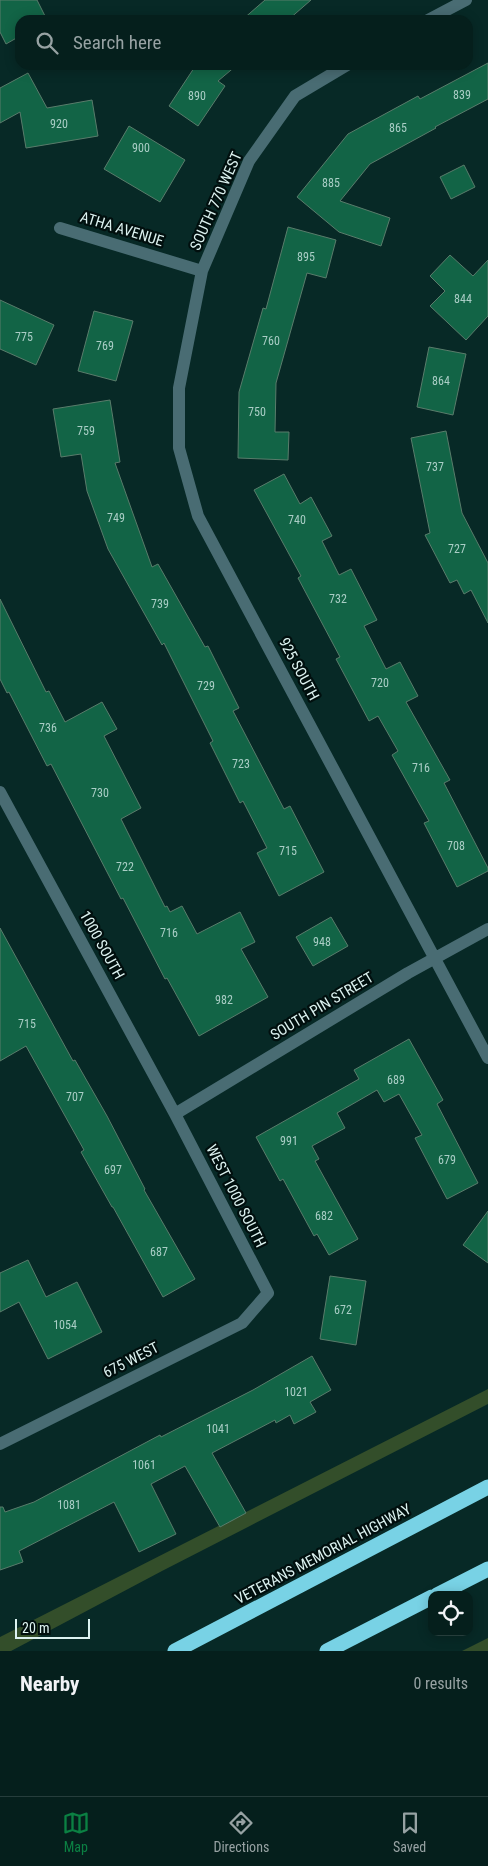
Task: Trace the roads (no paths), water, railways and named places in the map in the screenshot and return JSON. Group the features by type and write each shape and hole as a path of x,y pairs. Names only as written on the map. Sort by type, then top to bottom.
{"highway":[{"name":"VETERANS MEMORIAL HIGHWAY","path":"175,1651 488,1488"},
{"path":"445,1591 488,1569"},
{"path":"458,1591 488,1580"},
{"path":"327,1651 428,1601"}],"street":[{"path":"438,15 466,0"},
{"name":"SOUTH 770 WEST","path":"202,271 249,161 295,96 338,70"},
{"name":"ATHA AVENUE","path":"60,228 202,271"},
{"name":"925 SOUTH","path":"202,271 180,388 179,448 198,516 488,1058"},
{"name":"1000 SOUTH","path":"0,792 175,1114"},
{"name":"SOUTH PIN STREET","path":"175,1114 435,957 488,929"},
{"name":"WEST 1000 SOUTH","path":"175,1114 268,1293"},
{"name":"675 WEST","path":"0,1444 242,1323 268,1293"}]}
